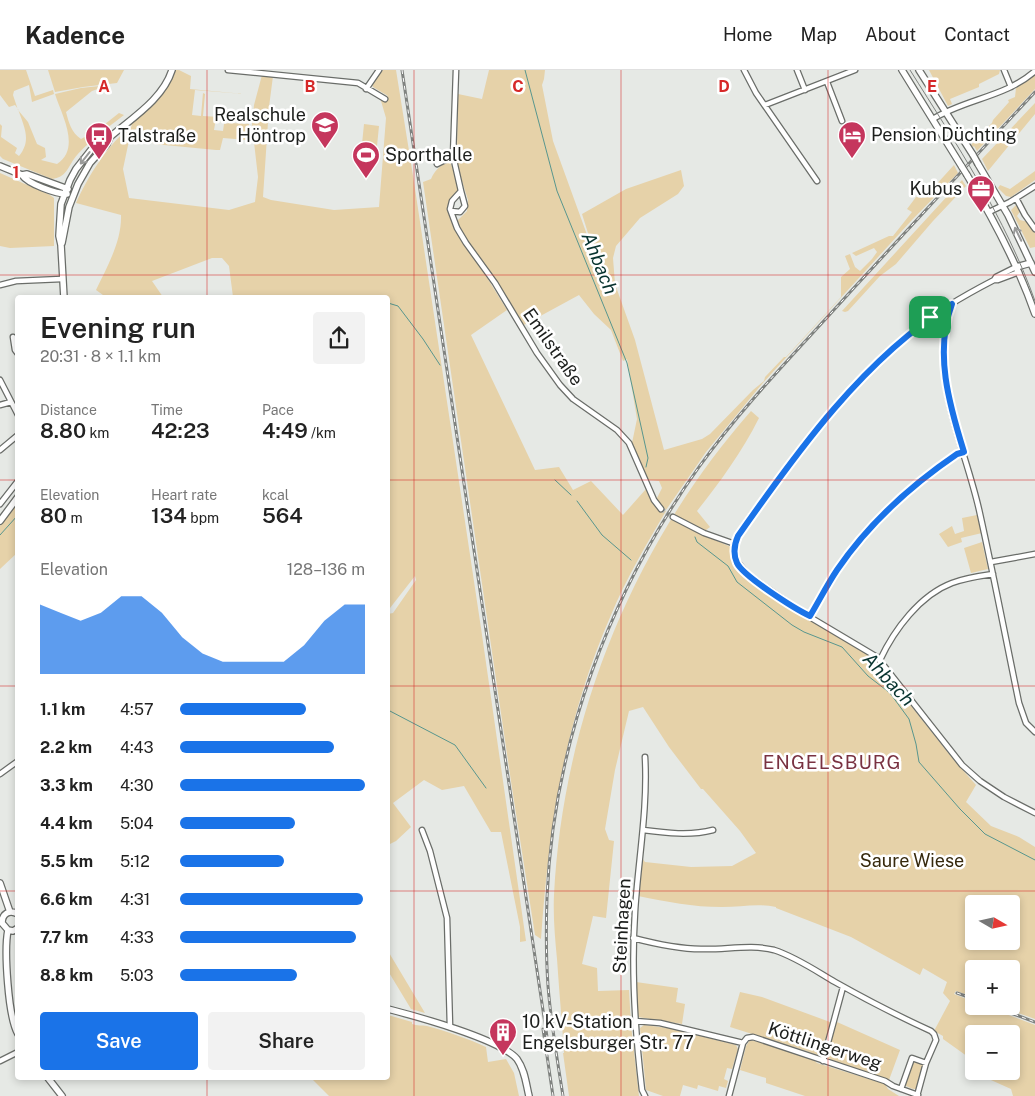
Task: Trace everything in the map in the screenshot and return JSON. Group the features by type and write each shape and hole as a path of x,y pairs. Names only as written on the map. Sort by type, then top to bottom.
{"street":[{"path":"61,245 73,194 90,163 107,144 110,137 159,94 172,70"},
{"path":"228,70 358,83 385,99"},
{"path":"366,89 379,70"},
{"path":"456,70 453,156 465,201 463,209 456,212 451,211 452,201 461,191"},
{"path":"744,70 765,105 817,181"},
{"path":"797,70 805,90"},
{"path":"765,105 854,70"},
{"path":"902,70 990,212 1018,269 1035,314"},
{"path":"919,70 1003,206 1035,272"},
{"path":"1004,70 1011,88"},
{"path":"933,119 946,111 1011,88 1035,71"},
{"path":"827,82 842,120"},
{"path":"64,295 59,225 61,204 76,169 91,150 106,137 110,137"},
{"path":"437,164 453,156"},
{"path":"0,166 22,175 27,174 67,187 73,194"},
{"path":"22,175 25,180 50,191 73,194"},
{"path":"990,212 1018,201 1035,186"},
{"path":"50,191 61,204"},
{"path":"1018,201 1035,230"},
{"name":"Emilstraße","path":"451,211 457,228 495,283 548,370 573,399 617,430 628,443 654,500 662,509"},
{"path":"1032,263 996,277 913,330 857,385 807,443 738,536 735,544 736,560 747,574 880,660 962,765 1004,798 1035,813"},
{"path":"0,286 16,281 62,279"},
{"path":"952,304 944,333 944,361 952,412 975,490 1019,703 1026,723 1035,732"},
{"path":"13,338 15,350"},
{"path":"0,380 15,409"},
{"path":"0,405 11,402"},
{"path":"0,450 15,438"},
{"path":"810,616 836,571 876,522 920,480 957,454 964,452"},
{"path":"0,504 15,485"},
{"path":"0,521 15,500"},
{"path":"673,517 704,533 735,544"},
{"path":"990,562 1035,554"},
{"path":"880,660 915,608 936,591 957,581 993,574"},
{"name":"Steinhagen","path":"645,757 646,799 633,938 635,1021 642,1090 645,1096"},
{"path":"0,774 15,763"},
{"path":"422,830 430,851 447,918 450,1027"},
{"path":"642,830 688,834 713,830"},
{"path":"0,883 10,912"},
{"path":"15,913 10,912 4,915 2,920 3,926 8,930 15,929"},
{"path":"8,930 6,948 10,1014 15,1026"},
{"path":"633,938 660,945 684,948 768,949 792,958 843,987 931,1031 936,1040 926,1063 918,1096"},
{"path":"823,1061 843,987"},
{"path":"390,1011 450,1027 494,1044 512,1054 523,1070 529,1096"},
{"name":"Köttlingerweg","path":"635,1021 660,1023 743,1042 747,1038 753,1037 889,1082 918,1096"},
{"path":"729,1096 743,1042"},
{"path":"0,1061 15,1054"},
{"path":"901,1089 912,1058 926,1063"},
{"path":"50,1080 62,1096"}],"green space":[{"path":"0,70 26,70 35,96 53,90 54,94 32,102 29,85 14,91 13,95 17,108 15,105 9,107 0,95"},
{"path":"48,70 124,70 117,83 55,92"},
{"path":"175,70 179,70 191,76 190,89 244,94 195,90 192,115 201,116 203,93 205,94 203,116 219,117 214,130 223,131 224,124 249,124 248,139 223,138 220,150 216,150 154,144 141,127 131,131 123,169 129,198 229,210 255,202 258,177 252,125 254,105 262,75 273,76 263,197 271,200 334,210 379,207 386,118 381,101 388,96 373,87 372,84 383,70 396,70 481,628 526,941 520,942 520,927 501,832 491,832 464,786 442,790 424,780 393,803 411,827 390,844 390,614 393,613 416,580 415,576 390,608 390,295 233,295 229,266 222,258 212,258 152,281 162,295 103,295 96,290 116,244 121,225 121,215 76,203 92,172 107,151 132,126 129,122 161,94"},
{"path":"489,70 545,70 542,85 553,141 598,265 582,214 626,189 681,170 684,186 678,194 640,218 616,246 613,258 615,284 635,340 664,450 702,439 710,434 764,381 765,377 841,297 841,277 850,269 845,256 850,254 855,267 860,271 877,252 874,248 856,256 852,253 889,236 893,236 912,212 907,209 916,197 924,198 954,165 958,173 911,221 762,384 706,452 666,510 656,500 662,488 659,481 649,480 644,473 632,443 637,419 627,359 623,361 611,330 594,314 579,295 522,326 456,222 467,211 468,200 455,159 458,94 482,99"},
{"path":"929,70 1000,70 999,74 979,84 979,87 950,99 952,104 948,106"},
{"path":"1035,74 1035,89 977,151 971,145 992,123 1009,102 1008,100 1015,97 1016,88"},
{"path":"109,85 92,91 66,112 69,124 81,139 94,132 95,127 100,128 119,113 124,115 84,148 63,174 52,179 3,159 0,156 0,124 2,126 1,137 17,148 15,153 19,156 23,150 26,133 19,111 28,122 37,144 45,148 46,157 41,160 57,164 64,157 69,141 68,131 55,94 81,88"},
{"path":"1035,103 1035,114 988,171 982,159"},
{"path":"364,124 379,126 376,156 361,154"},
{"path":"450,161 458,185 458,191 451,199 447,210 507,310 471,335 535,470 559,467 573,490 591,481 623,515 646,489 653,504 666,511 617,602 595,654 582,694 562,774 555,814 544,897 541,939 535,935 512,788 423,182 431,179 438,168"},
{"path":"1035,171 1035,180 1011,197 1006,196 998,188 1000,185 1010,189"},
{"path":"0,173 54,198 54,246 10,248 0,246"},
{"path":"962,180 966,186 896,264 880,276 848,311 842,311"},
{"path":"1017,204 1021,210 1017,216 1020,220 1028,222 1035,233 1035,247 1030,248 1011,210"},
{"name":"Saure Wiese","path":"751,411 759,418 730,466 697,511 710,527 701,534 731,547 733,560 738,570 750,581 809,620 875,659 873,665 893,683 976,785 966,802 991,826 1019,837 1035,847 1035,1019 1020,1014 1020,960 965,960 965,994 956,991 954,994 965,998 965,1015 1009,1015 1035,1025 1035,1096 1013,1096 1011,1089 991,1080 1020,1080 1020,1025 965,1025 965,1055 934,1031 950,1001 943,993 947,982 923,968 920,975 851,937 776,907 763,905 700,906 638,896 642,858 645,862 691,867 732,866 756,853 740,831 701,789 669,747 643,707 629,711 615,770 605,829 609,840 614,841 606,918 593,916 582,964 597,968 598,991 629,990 639,1096 569,1096 563,1053 555,935 554,895 560,829 572,763 589,699 612,636 640,576 672,518 709,463"},
{"path":"15,506 15,555 0,569 0,526"},
{"path":"977,515 982,533 961,538 962,542 948,547 939,534 952,526 955,534 964,531 962,518"},
{"path":"982,542 988,569 971,573 964,548"},
{"path":"390,954 425,1013 411,1009 390,974"},
{"path":"636,982 678,988 676,1002 685,1004 682,1024 638,1017"},
{"path":"740,992 762,997 830,1022 837,1022 900,1050 889,1080 730,1027"},
{"path":"390,1016 412,1022 414,1025 427,1026 450,1033 486,1047 488,1062 506,1059 514,1073 519,1096 329,1096 313,1080 390,1080"},
{"path":"644,1025 668,1028 736,1045 738,1049 732,1069 727,1068 724,1079 728,1081 726,1088 719,1086 718,1091 698,1085 697,1089 683,1085 680,1096 663,1096 646,1090 640,1028"},
{"path":"750,1040 771,1045 813,1059 817,1063 885,1084 888,1089 899,1096 805,1096 766,1083 766,1078 740,1070 746,1046"},
{"path":"913,1062 923,1064 924,1067 918,1089 910,1088 904,1084"}],"waterway":[{"name":"Ahbach","path":"525,70 557,191 627,363 648,458 646,467"},
{"path":"390,304 398,306 440,365"},
{"path":"555,480 571,495"},
{"path":"577,501 602,535 631,560"},
{"path":"0,535 15,518"},
{"name":"Ahbach","path":"695,537 697,542 728,566 737,582 792,625 804,632 842,647 868,676 890,693 909,719 919,762 960,809 985,834 1035,860"},
{"path":"390,711 455,745 486,788"}],"tunnel":[{"path":"661,509 673,517"}],"tram line":[{"path":"910,70 995,211 1023,270 1035,301"}],"railway":[{"path":"402,70 547,1037"},
{"path":"563,1096 552,1027 547,975 547,898 552,840 561,783 574,727 592,672 613,618 639,565 667,515 716,444 753,399 1035,92"},
{"path":"957,993 965,996"},
{"path":"1016,1015 1035,1022"},
{"path":"543,1029 553,1096"}],"place":[{"name":"Realschule Höntrop","path":"325,149"},
{"name":"Pension Düchting","path":"852,159"},
{"name":"Talstraße","path":"99,160"},
{"name":"Sporthalle","path":"366,179"},
{"name":"Kubus","path":"981,213"},
{"name":"10 kV-Station Engelsburger Str. 77","path":"503,1056"}],"district":[{"name":"ENGELSBURG","path":"832,762"}],"route":[{"path":"952,304 944,333 945,377 952,412 964,452 957,454 920,480 865,533 836,571 810,616 754,580 738,565 734,549 736,540 784,472 839,405 895,346 930,317 952,304"}]}
